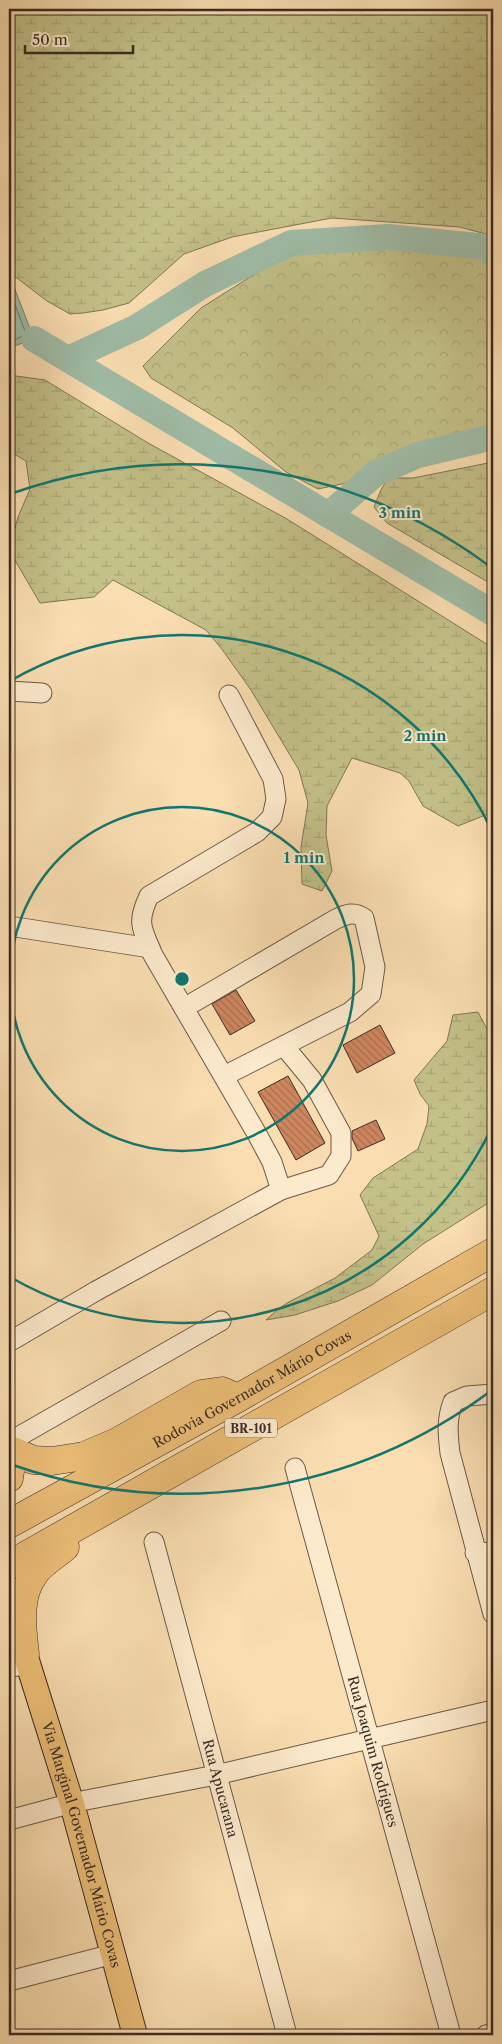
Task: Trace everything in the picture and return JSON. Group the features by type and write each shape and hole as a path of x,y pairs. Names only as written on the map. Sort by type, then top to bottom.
{"highway":[{"name":"Rodovia Governador Mário Covas","path":"9,1524 238,1398 493,1252"},
{"name":"BR-101","path":"9,1565 493,1291"},
{"path":"10,1444 33,1460 52,1461 84,1456 117,1442 201,1394 222,1391 238,1398"},
{"path":"9,1478 10,1444"},
{"path":"21,1662 22,1616 25,1593 34,1574 102,1513"},
{"path":"9,1632 22,1649 21,1662"}],"main road":[{"name":"Via Marginal Governador Mário Covas","path":"21,1662 72,1804 135,2035"}],"street":[{"path":"9,691 42,693"},
{"path":"229,696 273,779 276,799 272,817 257,832 149,896 141,913 142,930 150,948 272,1162 280,1190"},
{"path":"184,1008 336,919 349,913 359,914 364,918 375,967 371,994 350,1012 224,1076"},
{"path":"9,926 150,948"},
{"path":"9,1342 96,1291 280,1190 329,1175 341,1156 341,1133 312,1080 284,1046"},
{"path":"10,1444 221,1322"},
{"path":"493,1394 467,1396 453,1402 448,1415 447,1429 450,1453 484,1553 493,1614"},
{"name":"Rua Joaquim Rodrigues","path":"295,1468 451,2035"},
{"name":"Rua Apucarana","path":"154,1542 286,2035"},
{"path":"9,1820 72,1804 216,1775 493,1710"},
{"path":"9,1981 113,1954"},
{"path":"486,2035 493,2034"}],"green space":[{"path":"9,9 493,9 493,236 460,227 332,218 232,237 184,254 129,303 103,310 70,314 47,301 9,272"},
{"path":"376,244 463,249 493,265 493,429 472,436 416,444 381,459 356,481 318,489 286,472 233,428 151,378 143,366 201,308 277,260 312,250"},
{"path":"9,375 45,380 148,443 287,519 493,648 493,812 458,826 423,806 409,781 400,773 352,758 327,806 326,835 332,871 322,891 302,884 301,847 308,803 299,770 251,690 206,630 113,580 94,597 40,603 9,550 18,517 30,489 26,461 9,451"},
{"path":"493,462 493,585 387,523 374,507 388,478 413,478"},
{"path":"478,1012 493,1040 493,1200 423,1244 372,1285 338,1301 295,1315 266,1320 287,1303 335,1278 372,1250 379,1236 360,1195 373,1178 418,1149 427,1124 429,1106 420,1094 414,1080 447,1041 453,1015"}],"water":[{"path":"9,274 34,339 9,348"}],"building":[{"path":"236,990 255,1021 230,1035 212,1004"},
{"path":"380,1025 395,1053 357,1073 343,1045"},
{"path":"288,1076 325,1143 296,1160 258,1092"},
{"path":"376,1120 385,1139 358,1151 352,1138 352,1131"}],"waterway":[{"path":"68,359 137,327 205,284 291,243 388,237 486,247 493,254"},
{"path":"34,339 493,613"},
{"path":"328,515 376,473 418,455 493,437"}]}
